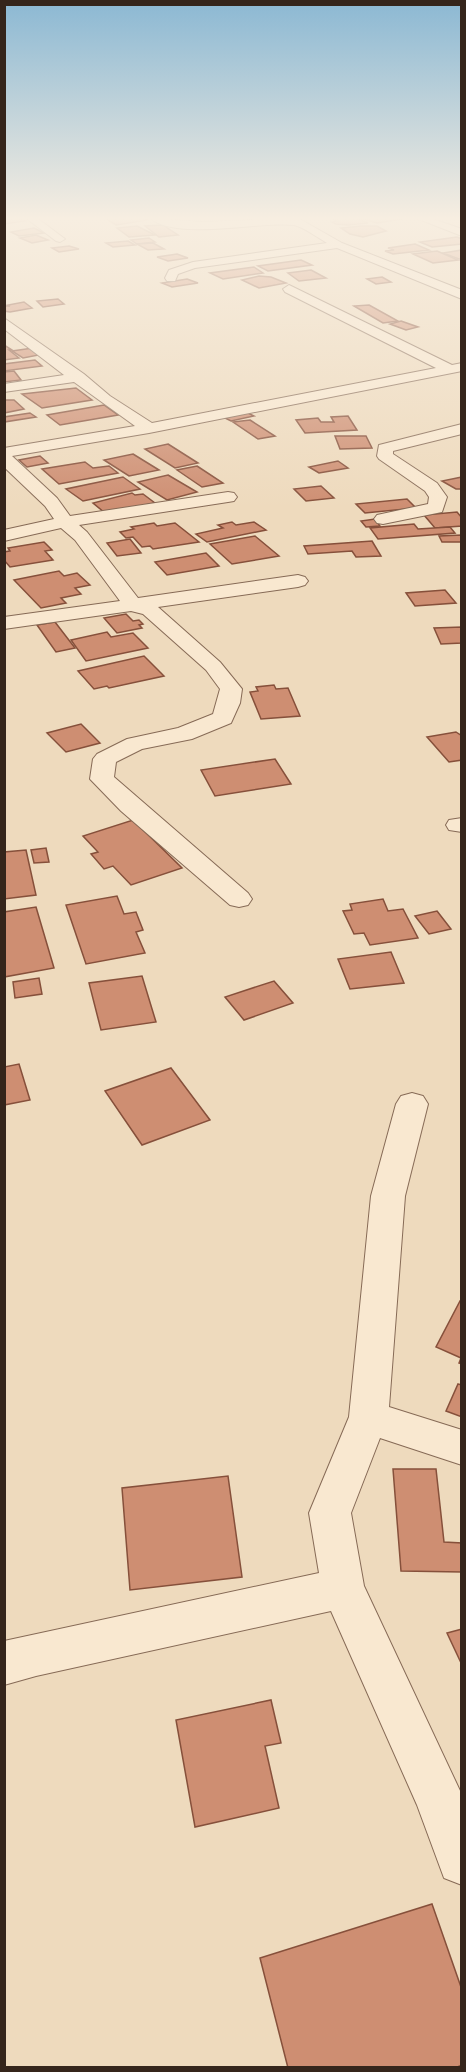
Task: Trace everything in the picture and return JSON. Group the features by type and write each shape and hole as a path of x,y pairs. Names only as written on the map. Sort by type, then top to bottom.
{"street":[{"path":"343,315 455,368"},
{"path":"4,322 149,428"},
{"path":"4,338 21,336"},
{"path":"4,453 149,428 455,368"},
{"path":"4,388 78,378"},
{"path":"384,519 436,508 438,497 431,487 385,456 385,448 462,429"},
{"path":"4,458 51,502 65,522 81,536 133,605 150,610 213,666 231,689 230,703 223,718 184,734 135,744 105,759 102,779 130,806 239,899"},
{"path":"4,536 65,522 228,497"},
{"path":"4,623 298,581"},
{"path":"412,1104 388,1196 369,1418 330,1513 343,1588 439,1799 462,1860"},
{"path":"369,1418 462,1448"},
{"path":"4,1663 36,1654 343,1588"}],"building":[{"path":"369,315 387,315 398,321 383,323"},
{"path":"401,321 418,327 406,330 390,324"},
{"path":"4,345 12,350 9,350 19,358 4,360"},
{"path":"33,348 44,354 23,358 12,351"},
{"path":"35,360 42,366 4,371 4,364"},
{"path":"14,371 21,380 4,382 4,372"},
{"path":"76,388 92,400 42,408 22,394"},
{"path":"4,400 14,400 24,409 4,413"},
{"path":"104,405 118,415 60,425 47,415"},
{"path":"246,412 254,416 231,421 223,417"},
{"path":"30,413 36,417 4,422 4,417"},
{"path":"348,416 357,430 305,433 296,420 318,418 321,422 334,422 331,417"},
{"path":"250,420 275,436 258,439 233,422"},
{"path":"335,436 366,436 372,448 340,449"},
{"path":"168,444 198,463 175,468 145,449"},
{"path":"133,454 159,470 129,476 104,460"},
{"path":"40,456 48,463 27,467 19,460"},
{"path":"338,461 348,468 319,473 309,467"},
{"path":"85,462 93,468 109,466 118,473 59,484 42,469"},
{"path":"197,466 223,483 202,487 177,470"},
{"path":"168,475 197,492 167,500 138,482"},
{"path":"123,477 140,489 83,501 66,489"},
{"path":"462,477 462,489 456,489 442,481"},
{"path":"321,486 334,498 306,501 294,489"},
{"path":"132,493 143,494 155,503 105,513 93,503"},
{"path":"407,499 416,508 365,513 356,504"},
{"path":"457,512 462,518 462,526 435,528 424,515"},
{"path":"375,519 380,526 366,527 361,521"},
{"path":"232,522 236,525 254,522 266,530 207,542 196,534 223,528 218,525"},
{"path":"154,523 157,526 175,523 199,542 153,549 150,546 142,547 133,537 126,538 120,532 134,529 131,527"},
{"path":"414,524 418,529 450,527 455,533 378,539 370,528"},
{"path":"462,535 462,542 442,542 439,536"},
{"path":"255,536 279,556 232,564 210,544"},
{"path":"130,539 141,553 117,556 107,543"},
{"path":"372,541 381,556 356,557 352,551 308,554 304,546"},
{"path":"44,542 52,550 45,551 53,560 10,567 4,560 4,552 10,551 8,548"},
{"path":"206,553 219,566 167,575 155,562"},
{"path":"59,571 64,576 77,573 90,585 75,588 81,594 61,598 66,603 41,608 14,580"},
{"path":"445,590 456,603 415,606 406,593"},
{"path":"126,614 133,621 139,620 143,624 139,625 142,628 117,633 104,618"},
{"path":"55,622 75,648 56,652 37,625"},
{"path":"462,627 462,643 441,644 434,628"},
{"path":"107,632 111,637 133,633 148,648 86,661 71,640"},
{"path":"144,656 164,676 94,689 78,671"},
{"path":"274,685 276,689 288,688 300,716 261,719 250,692 258,691 256,687"},
{"path":"81,724 100,743 66,752 47,733"},
{"path":"456,732 462,736 462,760 449,762 427,737"},
{"path":"275,759 291,784 215,796 201,770"},
{"path":"133,820 182,868 131,885 113,866 104,869 91,854 98,852 83,836"},
{"path":"46,848 49,862 34,863 31,850"},
{"path":"26,850 36,895 4,899 4,852"},
{"path":"117,896 124,914 136,912 143,930 136,932 145,953 86,964 66,905"},
{"path":"383,899 388,911 403,909 418,938 370,945 364,933 354,934 343,911 352,910 350,904"},
{"path":"36,907 54,968 4,977 4,912"},
{"path":"437,911 451,929 429,934 415,916"},
{"path":"391,952 404,983 350,989 338,959"},
{"path":"142,976 156,1022 101,1030 89,983"},
{"path":"39,978 42,994 15,998 13,982"},
{"path":"274,981 293,1003 244,1020 225,997"},
{"path":"19,1064 30,1100 4,1105 4,1067"},
{"path":"171,1068 210,1120 142,1145 105,1091"},
{"path":"460,1301 462,1302 462,1364 459,1363 461,1358 436,1347"},
{"path":"458,1384 462,1385 462,1417 446,1411"},
{"path":"393,1469 436,1469 444,1542 462,1543 462,1572 401,1571"},
{"path":"228,1476 242,1577 130,1590 122,1488"},
{"path":"462,1629 462,1665 447,1633"},
{"path":"271,1700 281,1743 265,1746 279,1808 195,1827 176,1720"},
{"path":"432,1904 462,1990 462,2065 455,2068 288,2068 260,1958"}]}
